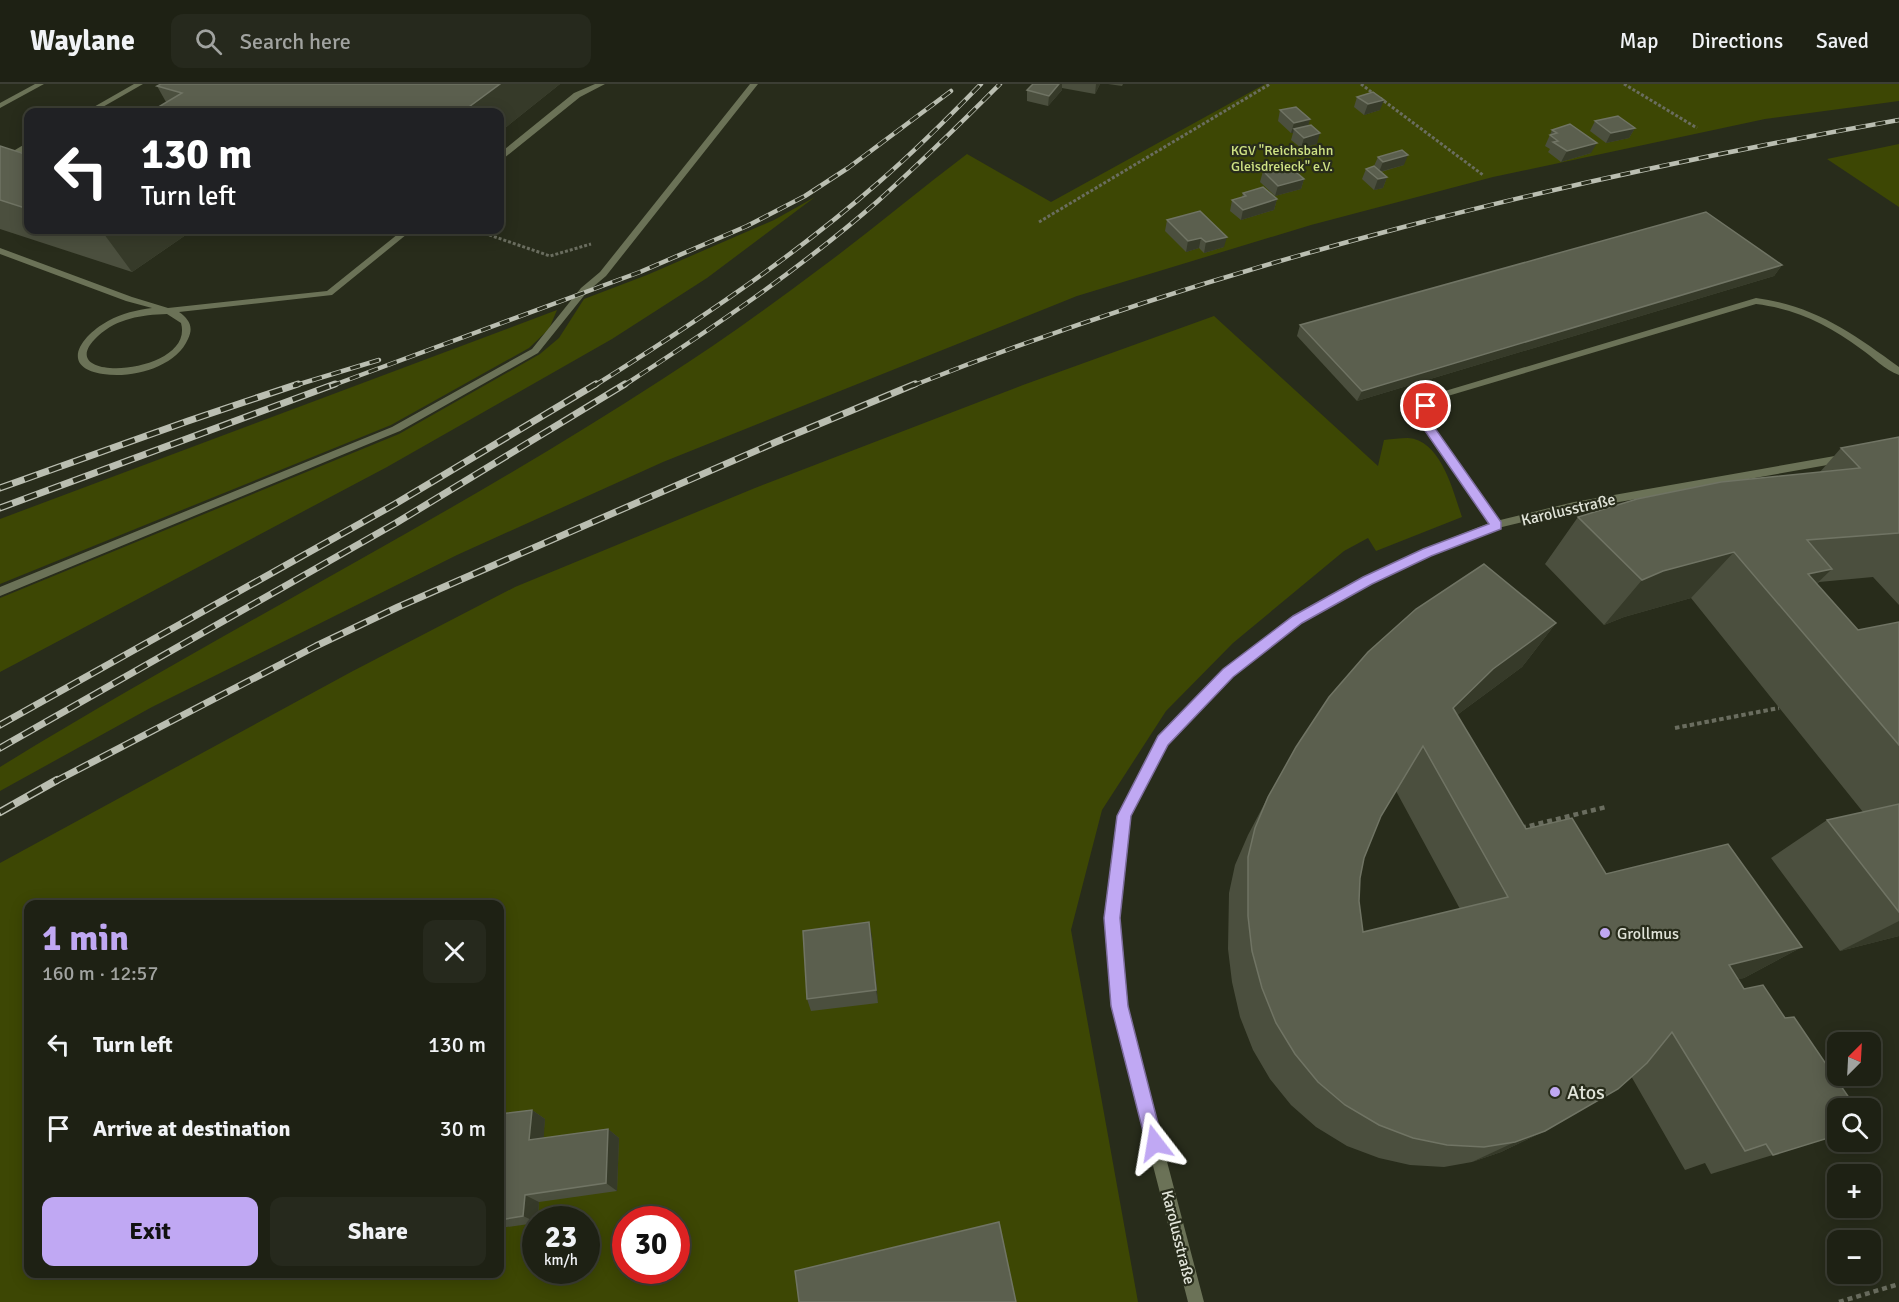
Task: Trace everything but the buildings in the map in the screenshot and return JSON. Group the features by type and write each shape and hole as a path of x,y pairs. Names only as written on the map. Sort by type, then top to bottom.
{"street":[{"path":"0,106 40,84"},
{"path":"96,108 140,84"},
{"path":"504,154 577,95 601,84"},
{"path":"0,592 396,429 536,351 552,334 591,282 603,274 754,84"},
{"path":"0,162 24,148"},
{"path":"0,251 165,311 184,320 187,328 186,337 170,355 144,368 114,373 92,369 85,363 82,355 84,346 102,327 133,314 165,311 329,293 403,234"},
{"path":"1496,525 1426,425 1423,416 1426,406 1438,396 1756,301 1779,302 1807,311 1834,324 1899,372"},
{"name":"Karolusstraße","path":"1196,1302 1119,1006 1112,918 1124,816 1163,741 1228,673 1297,620 1367,580 1427,552 1496,525 1574,506 1854,457"}],"path":[{"path":"1039,222 1270,84"},
{"path":"1361,84 1483,175"},
{"path":"1624,84 1697,128"},
{"path":"487,234 550,256 600,242 626,243"},
{"path":"1675,728 1779,708"},
{"path":"1518,829 1606,807"},
{"path":"1839,1302 1899,1284"}],"green space":[{"name":"KGV \"Reichsbahn Gleisdreieck\" e.V.","path":"1265,84 1899,84 1899,101 1765,119 1493,177 1311,225 1077,296 663,462 457,555 152,707 0,791 0,767 498,480 682,367 802,282 967,154 1051,202"},
{"path":"1899,144 1899,207 1827,159"},
{"path":"815,197 707,278 612,339 387,467 0,672 0,598 399,434 540,354 559,338 584,299 647,275 774,220"},
{"path":"557,310 549,329 529,348 391,425 0,584 0,519"},
{"path":"1214,316 1378,466 1384,440 1408,438 1419,441 1429,448 1444,468 1462,517 1376,551 1368,538 1344,551 1233,643 1166,711 1102,810 1071,930 1138,1302 0,1302 0,863 351,672 515,587 755,488 1023,385"}],"railway":[{"path":"594,386 704,315 811,238 892,170 981,84"},
{"path":"623,386 754,298 817,251 878,201 1000,84"},
{"path":"331,386 640,272 747,226 805,196 848,168 951,91"},
{"path":"912,386 1032,341 1153,300 1276,262 1399,228 1647,169 1899,120"},
{"path":"293,386 379,360"},
{"path":"0,488 298,384"},
{"path":"0,508 335,384"},
{"path":"0,725 395,504 596,384"},
{"path":"0,748 396,523 625,384"},
{"path":"54,782 316,646 398,607 915,384"},
{"path":"0,812 57,780"}],"place":[{"name":"Grollmus","path":"1605,933"},
{"name":"Atos","path":"1555,1092"}],"route":[{"path":"1155,1143 1119,1006 1112,918 1124,816 1163,741 1228,673 1297,620 1367,580 1427,552 1496,525 1426,425 1423,416 1426,406"}]}
